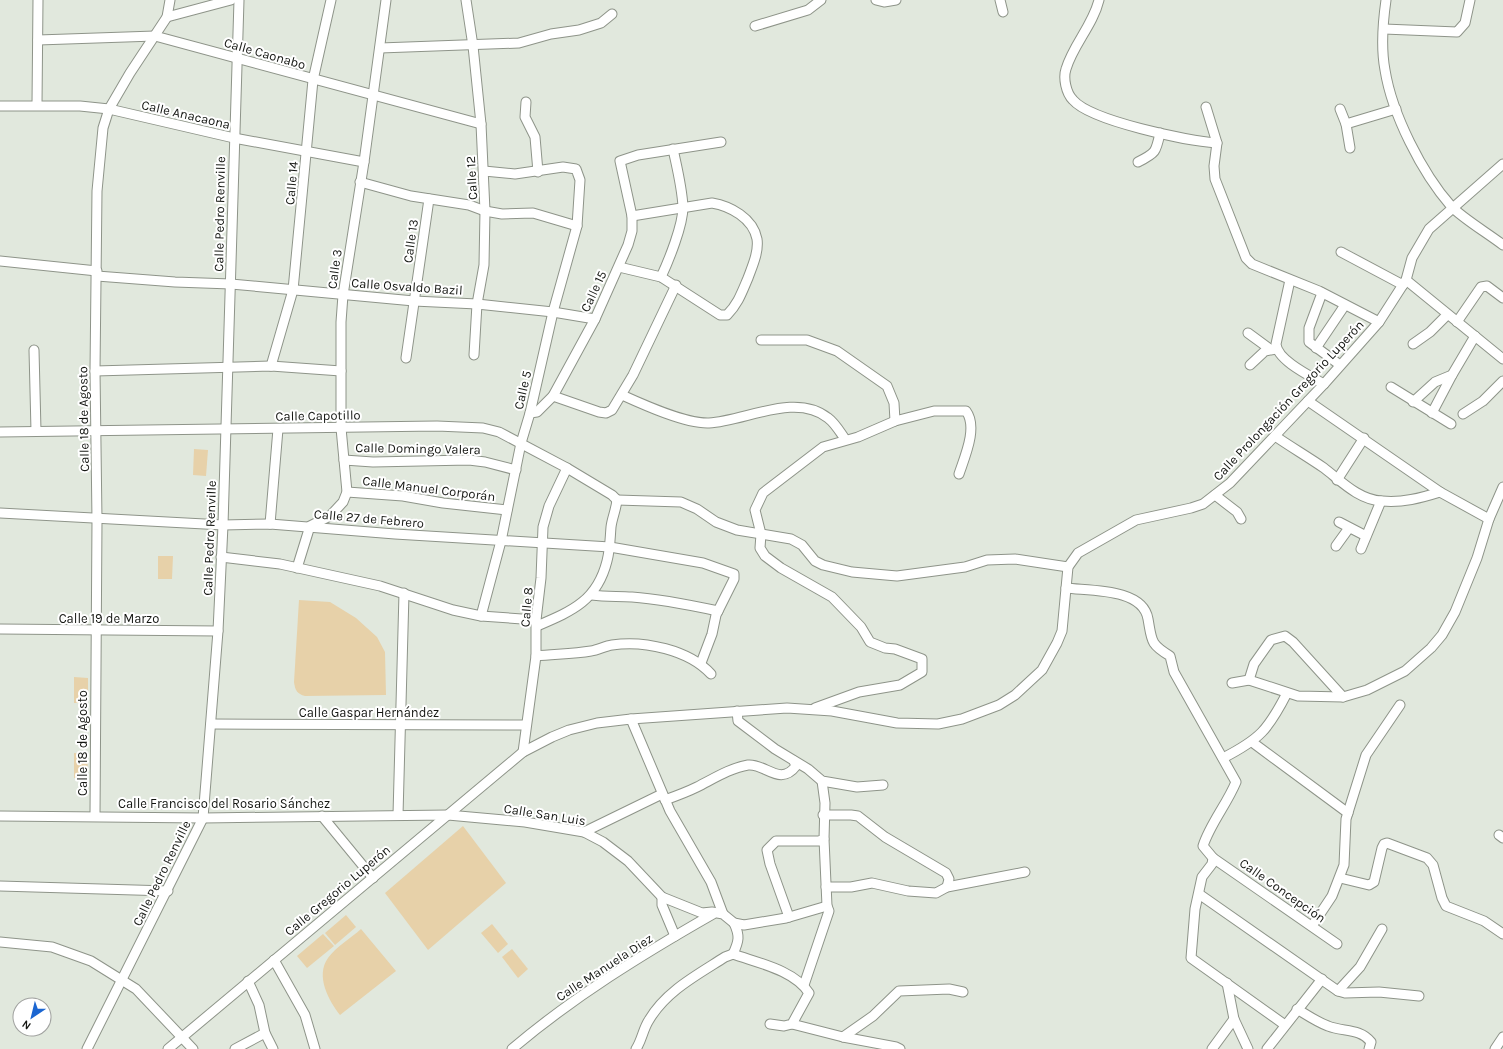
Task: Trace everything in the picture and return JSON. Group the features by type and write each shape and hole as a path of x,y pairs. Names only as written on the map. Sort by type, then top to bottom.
{"street":[{"path":"37,104 38,0"},
{"path":"170,0 167,17 231,0"},
{"name":"Calle Pedro Renville","path":"87,1049 168,891 203,818 218,631 223,525 239,0"},
{"name":"Calle 14","path":"271,366 293,290 313,80 331,0"},
{"name":"Calle 3","path":"347,492 341,428 343,295 364,162 386,0"},
{"name":"Calle 12","path":"466,0 473,46 481,124 485,211 484,265 477,304 474,355"},
{"path":"755,26 808,10 821,0"},
{"path":"876,0 884,2 896,0"},
{"path":"1000,0 1003,12"},
{"path":"1098,0 1090,22 1066,69 1066,89 1073,100 1099,116 1160,133 1217,143"},
{"path":"1386,0 1384,70 1396,109 1419,162 1452,208 1499,242 1503,232"},
{"path":"1384,29 1457,32 1465,23 1470,0"},
{"path":"380,48 473,46 519,43 551,34 580,30 601,23 612,14"},
{"name":"Calle 18 de Agosto","path":"95,816 95,631 97,520 95,371 97,191 103,128 109,110 130,73 167,17"},
{"name":"Calle Caonabo","path":"38,40 155,36 313,80 481,124"},
{"path":"484,171 515,174 538,172 535,138 525,117 526,102"},
{"name":"Calle Anacaona","path":"0,106 37,104 80,106 109,110 234,138 364,162"},
{"path":"1206,107 1217,143 1214,166 1215,179 1246,258 1259,268 1322,293 1379,322"},
{"path":"1340,108 1346,124 1350,148"},
{"path":"1346,124 1396,109"},
{"path":"1138,162 1152,155 1156,151 1160,133"},
{"path":"661,277 673,250 683,208 681,186 672,150 721,142"},
{"name":"Calle 15","path":"530,413 537,412 553,396 595,319 619,267 632,231 632,216 620,161 638,155 672,150"},
{"name":"Calle Prolongación Gregorio Luperón","path":"1068,566 1078,553 1122,526 1151,516 1191,508 1215,495 1275,436 1379,322 1404,283 1412,258 1422,237 1439,218 1503,164"},
{"name":"Calle 5","path":"481,616 501,541 521,443 530,413 553,312 577,226 580,180 576,169 563,167 538,172"},
{"path":"360,182 429,200 469,205 485,211 502,214 533,213 577,226"},
{"name":"Calle 13","path":"406,358 429,200"},
{"path":"619,267 661,277 714,312 720,315 727,315 737,305 754,260 757,240 752,227 745,218 725,205 712,203 632,216"},
{"path":"1341,252 1404,283 1447,314 1503,359"},
{"name":"Calle Osvaldo Bazil","path":"0,261 97,274 175,282 231,284 414,301 477,304 553,312 595,319"},
{"path":"1250,365 1261,354 1273,349 1276,344 1290,280"},
{"path":"553,396 581,407 606,413 612,410 622,395 676,286"},
{"path":"1456,322 1481,287 1486,286 1503,298"},
{"path":"1322,293 1309,328 1309,342 1340,364"},
{"path":"1316,348 1345,304"},
{"path":"1413,344 1430,332 1447,314"},
{"path":"1248,333 1273,349 1282,358 1324,384"},
{"path":"1432,413 1475,336"},
{"path":"761,340 807,340 837,351 887,386 894,403 895,421"},
{"path":"34,350 36,431"},
{"path":"95,371 271,366 341,372"},
{"path":"1413,402 1434,382 1452,375"},
{"path":"1463,414 1483,401 1503,381"},
{"path":"1392,387 1413,402 1451,424"},
{"path":"622,395 646,406 691,422 710,423 782,408 816,410 830,418 846,439"},
{"path":"1308,401 1364,438 1440,492 1489,518"},
{"path":"813,709 859,692 900,685 922,672 922,659 870,642 853,618 832,597 782,568 765,556 760,548 761,534 755,510 763,493 823,447 846,439 858,437 895,421 934,411 966,411 970,416 970,440 959,474"},
{"name":"Calle Capotillo","path":"0,432 437,426 483,428 499,432 521,443 567,468 612,495 617,500"},
{"path":"270,524 278,429"},
{"path":"1275,436 1354,491 1381,501 1414,500 1440,492"},
{"path":"1337,480 1364,438"},
{"name":"Calle Domingo Valera","path":"344,460 374,462 469,460 485,462 516,470"},
{"name":"Calle 8","path":"523,752 536,656 536,623 544,544 544,527 549,506 567,468"},
{"path":"1232,683 1249,680 1298,696 1343,697 1367,690 1405,671 1431,648 1442,635 1455,612 1476,558 1489,518 1503,487"},
{"path":"297,568 310,526 330,516 343,502 347,492"},
{"name":"Calle Manuel Corporán","path":"347,492 403,496 443,503 507,510"},
{"path":"1215,495 1237,512 1242,519"},
{"path":"221,557 297,568 404,593 453,610 481,616 536,623 570,612 592,595 607,561 610,547 611,526 616,511 617,500 681,502 730,527 791,539 802,545 815,560 823,565 852,572 897,576 965,566 987,560 1015,559 1068,566 1062,631 1042,670 1015,695 998,705 962,719 938,724 920,724 897,723 813,709 737,711 597,723 569,730 523,752"},
{"path":"1361,549 1381,501"},
{"name":"Calle 27 de Febrero","path":"0,513 97,520 223,525 270,524 310,526 501,541 610,547 703,563 734,574 732,585 718,611"},
{"path":"1339,522 1366,536"},
{"path":"1336,546 1349,528"},
{"path":"1066,588 1128,596 1143,606 1148,618 1149,634 1156,648 1170,656 1174,672 1236,782 1229,801 1206,837 1203,846 1213,858 1212,864 1202,877 1195,909 1191,958 1285,1024"},
{"path":"398,815 402,725 404,593"},
{"path":"592,595 609,598 630,597 659,600 718,611 701,663"},
{"name":"Calle 19 de Marzo","path":"0,629 218,631"},
{"path":"1249,680 1254,664 1271,640 1285,636 1293,642 1343,697"},
{"path":"536,656 592,651 610,645 632,643 652,645 701,663 711,674"},
{"path":"1223,758 1252,742 1274,718 1287,693"},
{"path":"1312,926 1332,896 1340,878 1344,865 1344,849 1348,813 1366,755 1400,705"},
{"path":"737,711 738,721 775,749 808,769 822,781 857,786 883,785"},
{"path":"631,719 664,797 711,882 719,913"},
{"name":"Calle Gaspar Hernández","path":"211,724 526,725"},
{"path":"1252,742 1348,813"},
{"name":"Calle Gregorio Luperón","path":"168,1049 523,752"},
{"path":"584,832 664,797 695,788 732,770 750,765 780,775 787,773 796,766 794,761"},
{"path":"804,986 828,915 824,839 825,803 822,781"},
{"name":"Calle Francisco del Rosario Sánchez","path":"0,816 203,818 448,815"},
{"name":"Calle San Luis","path":"448,815 525,822 584,832 603,842 628,861 662,897"},
{"path":"824,815 858,816 885,837 946,873 949,879 947,887"},
{"path":"322,816 373,878"},
{"path":"789,917 770,864 767,850 776,841 819,841 824,839"},
{"path":"1340,878 1370,886 1374,882 1382,848 1384,844 1388,843 1427,858 1433,865 1442,898 1446,906 1484,921 1503,934"},
{"name":"Calle Concepción","path":"1213,858 1337,944"},
{"path":"826,887 851,887 872,883 908,891 936,893 947,887 1025,872"},
{"path":"0,886 168,891"},
{"path":"1199,894 1338,990 1345,993 1379,992 1419,996"},
{"path":"675,936 662,906 662,897 702,914 719,913 734,923 744,925 789,917 827,906"},
{"name":"Calle Manuela Diez","path":"512,1049 572,1002 675,936 719,913"},
{"path":"733,954 739,940 739,933 734,923"},
{"path":"1338,990 1360,967 1382,929"},
{"path":"0,942 52,947 91,961 136,989 193,1049"},
{"path":"636,1049 648,1021 658,1006 676,988 725,957 733,954 781,972 804,986 809,993 792,1024"},
{"path":"274,960 305,1015 315,1049"},
{"path":"1267,1049 1285,1024 1322,979"},
{"path":"248,981 259,1005 265,1033 273,1049"},
{"path":"1227,983 1234,1019 1248,1049"},
{"path":"843,1037 873,1016 899,991 949,989 963,992"},
{"path":"1297,1009 1328,1026 1356,1032 1366,1036 1371,1042 1369,1049"},
{"path":"1212,1049 1234,1019"},
{"path":"770,1024 784,1026 792,1024 900,1049"},
{"path":"235,1049 265,1033"}],"shaded area":[{"path":"194,449 208,450 206,476 193,475"},
{"path":"158,556 173,556 172,579 158,579"},
{"path":"299,600 330,602 356,618 377,637 385,652 386,695 305,696 298,693 294,682"},
{"path":"74,677 88,678 88,703 74,703"},
{"path":"74,753 88,754 87,779 74,778"},
{"path":"463,826 506,883 428,950 385,893"},
{"path":"346,915 356,927 335,945 325,933"},
{"path":"492,924 508,944 498,953 481,933"},
{"path":"361,929 396,971 340,1015 328,996 325,988 323,980 324,965 335,950"},
{"path":"323,934 334,946 307,968 297,956"},
{"path":"512,949 528,969 518,978 502,957"}]}
